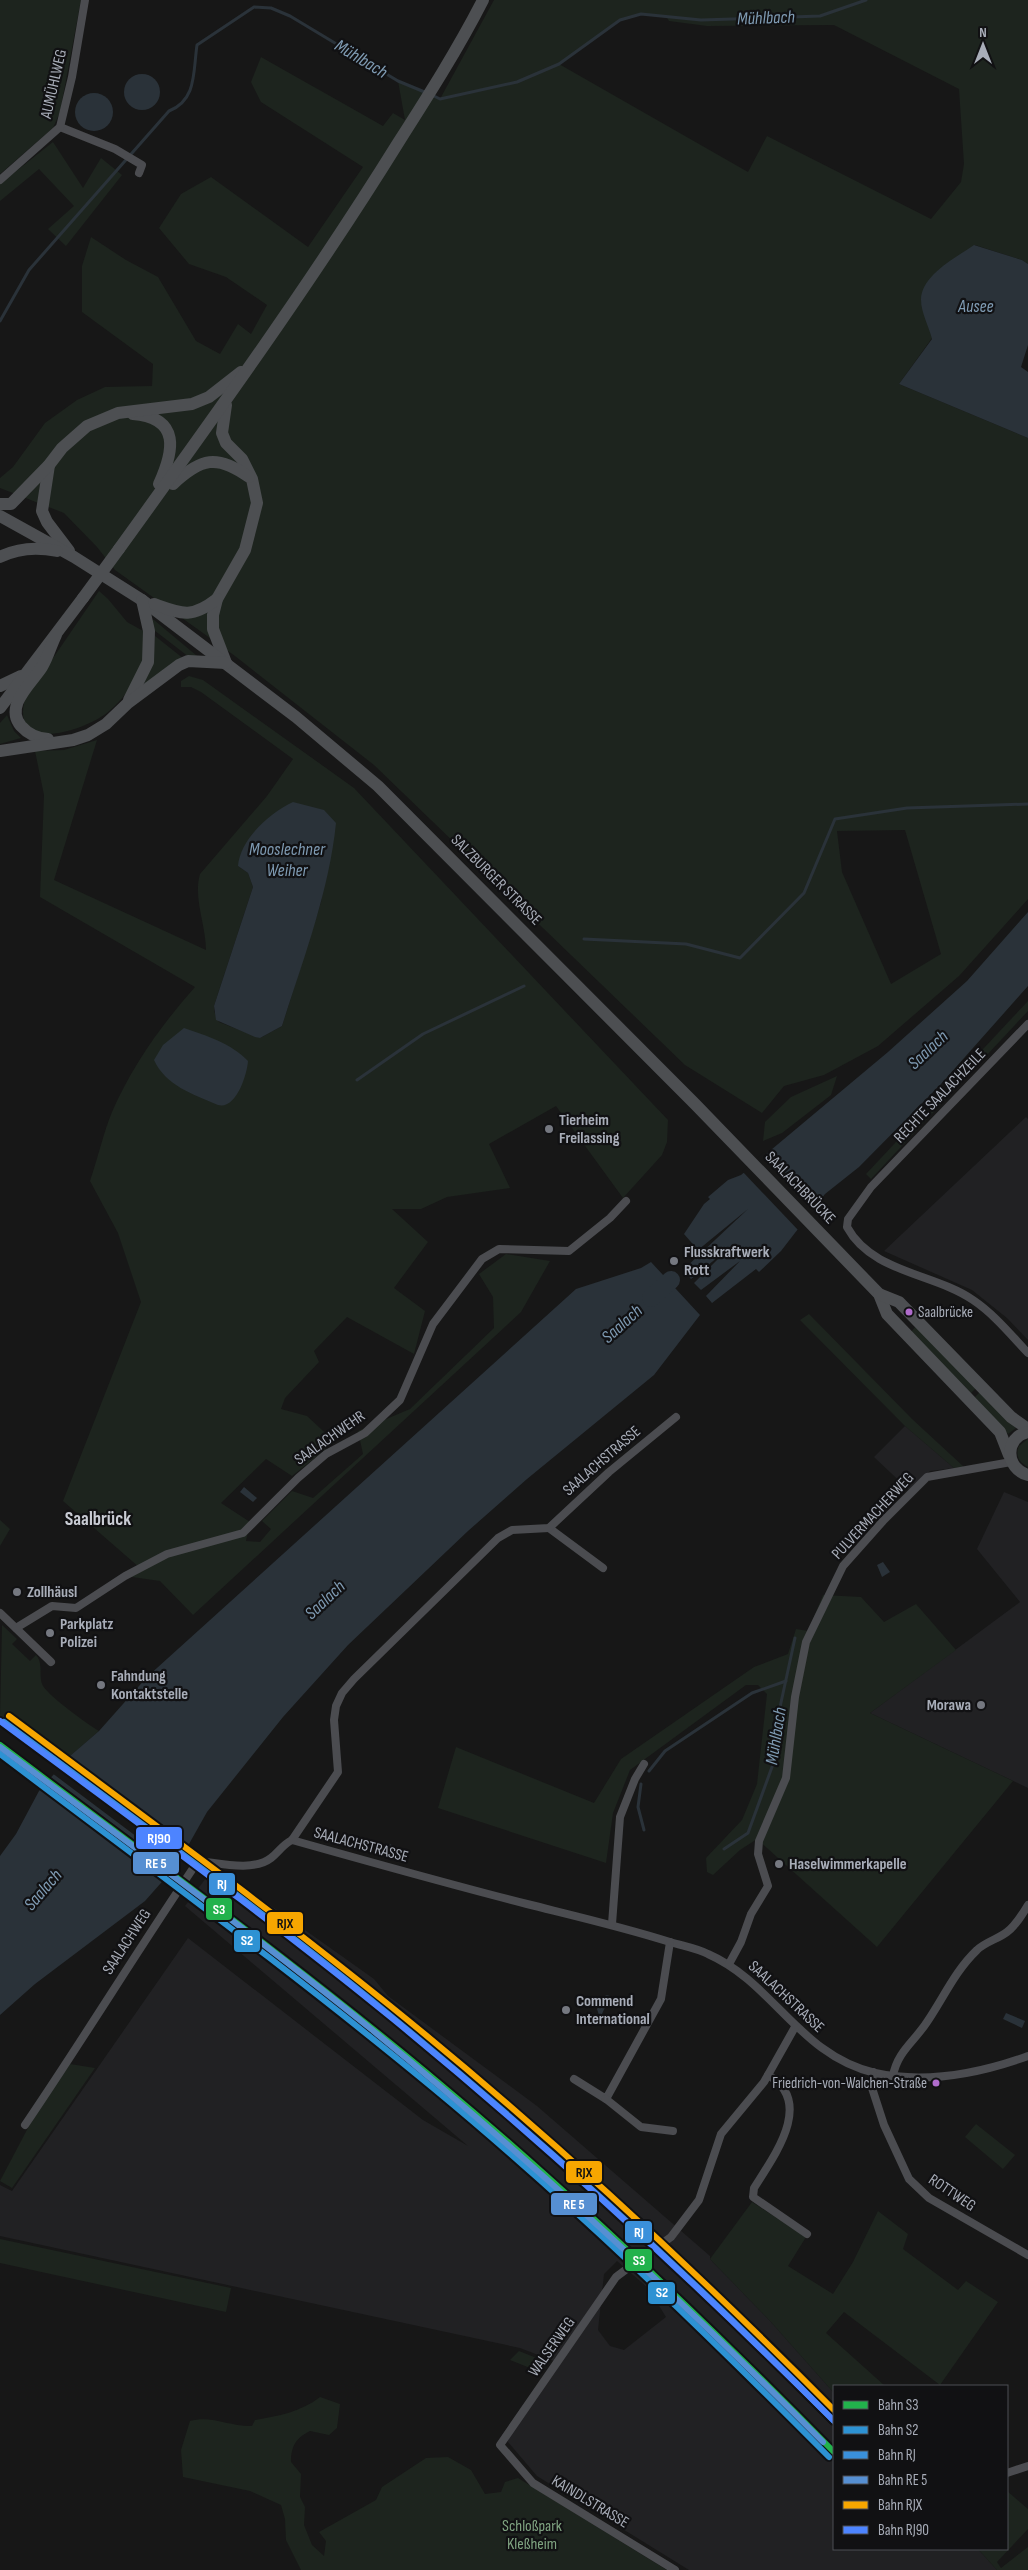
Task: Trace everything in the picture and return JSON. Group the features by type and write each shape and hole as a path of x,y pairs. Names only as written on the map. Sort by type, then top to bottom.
{"main road":[{"path":"0,708 119,549 272,336 422,106 484,0"},
{"path":"0,504 11,504 74,436 93,423 118,413 197,402 222,388 254,362"},
{"path":"0,516 74,557 142,600 182,614 204,609 217,599 245,550 257,503 252,479 242,460 226,443 222,433 227,400"},
{"path":"118,413 150,418 161,424 170,437 172,448 170,460 148,509"},
{"path":"148,509 190,468 201,464 226,463 252,479"},
{"path":"49,465 42,511 47,522 74,557"},
{"path":"0,557 22,549 41,548 74,557"},
{"path":"0,751 66,742 96,731 128,703 171,670 185,662 226,663 214,629 217,599"},
{"path":"128,703 148,662 149,631 142,600"},
{"name":"SALZBURGER STRASSE","path":"142,600 296,717 378,786 727,1136"},
{"path":"56,635 43,665 19,700 15,715 20,726 34,736 66,742"},
{"path":"0,686 26,674"},
{"name":"SAALACHBRÜCKE","path":"727,1136 879,1294"},
{"path":"879,1294 899,1302 1011,1417 1028,1430 1013,1441 1010,1459"},
{"path":"879,1294 886,1314 1000,1432 1010,1459 1018,1471 1028,1475"}],"street":[{"name":"AUMÜHLWEG","path":"0,180 60,127 72,77 85,0"},
{"path":"60,127 124,153 136,160 142,165 138,173"},
{"name":"RECHTE SAALACHZEILE","path":"1028,1024 871,1187 848,1219 847,1227 851,1234 868,1251 907,1272 952,1288 974,1301 1028,1353"},
{"name":"SAALACHWEHR","path":"16,1628 52,1606 76,1608 125,1576 167,1554 243,1533 298,1478 326,1454 365,1433 400,1400 433,1324 482,1258 499,1249 569,1251 610,1218 626,1201"},
{"name":"SAALACHSTRASSE","path":"676,1417 609,1472 549,1528 512,1530 498,1538 342,1693 336,1706 334,1720 338,1772 292,1840 636,1930 707,1953 729,1964 754,1984 795,2027 837,2058 873,2072 893,2076 934,2077 994,2068 1028,2056"},
{"name":"PULVERMACHERWEG","path":"729,1964 741,1942 751,1914 768,1886 758,1854 759,1841 786,1778 795,1697 806,1642 828,1592 854,1552 928,1478 1010,1459"},
{"path":"549,1528 603,1568"},
{"path":"0,1613 51,1662"},
{"path":"615,1925 620,1817 634,1779 644,1764"},
{"name":"SAALACHWEG","path":"25,2125 66,2064 147,1934 198,1861 254,1864 271,1858 282,1845 292,1840"},
{"path":"893,2076 895,2063 927,2024 959,1968 979,1948 1006,1933 1014,1926 1028,1905"},
{"path":"606,2099 662,1999 670,1942"},
{"path":"660,2245 671,2237 700,2200 721,2134 768,2075 795,2027"},
{"name":"ROTTWEG","path":"873,2072 872,2088 881,2116 896,2154 909,2179 929,2198 1028,2255"},
{"path":"768,2075 780,2082 790,2107 789,2128 754,2188 753,2198 807,2234"},
{"path":"574,2079 606,2099 641,2127 673,2131"},
{"name":"WALSERWEG","path":"500,2445 616,2277 628,2268"},
{"name":"KAINDLSTRASSE","path":"500,2445 533,2483 675,2570"},
{"path":"1008,2473 1028,2466"}],"shaded area":[{"path":"1026,1117 1028,1119 1028,1340 1007,1318 972,1290 884,1251"},
{"path":"905,1426 954,1468 930,1471 909,1490 874,1457"},
{"path":"1004,1492 1028,1502 1028,1788 870,1713 1020,1602 977,1549"},
{"path":"215,1866 374,1979 388,1996 537,2106 710,2256 710,2259 771,2322 833,2392 833,2550 979,2550 997,2570 689,2570 537,2476 502,2435 554,2361 520,2348 0,2236 0,2185 12,2191 188,1938 423,2120 468,2146 185,1906","holes":["617,2261 648,2288 666,2317 624,2350 610,2346 598,2330 604,2274"]}],"green space":[{"path":"0,0 81,0 60,112 53,128 0,174"},
{"path":"494,0 1028,0 1028,264 1022,260 975,245 921,300 932,338 899,384 1028,438 1028,899 959,976 878,1046 824,1075 784,1086 762,1113 685,1065 374,765 235,656 115,570 97,547 64,513 0,488 0,478 13,467 45,423 77,400 105,387 152,386 153,364 82,312 82,266 91,237 126,260 158,277 196,341 220,354 238,324 251,334 267,305 226,277 189,264 159,228 181,194 211,177 308,247 363,167 261,102 251,82 261,57 383,126 393,113 405,120 398,81 440,99","holes":["641,14 666,16 669,21 707,26 834,25 959,89 964,164 961,182 931,219 767,136 748,172 559,64 620,20","905,830 941,954 891,984 842,872 837,831"]},
{"path":"53,142 83,188 101,158 122,175 66,246 48,229 74,206 39,169 0,201 0,184"},
{"path":"99,591 127,622 145,632 145,652 139,671 131,686 120,700 108,712 97,719 68,731 52,734 39,733 28,727 23,716 25,699"},
{"path":"152,620 197,656 189,657 154,630"},
{"path":"155,636 184,659 146,685 144,683 153,659"},
{"path":"189,676 203,680 354,788 668,1120 667,1142 662,1155 623,1198 556,1106 489,1144 510,1188 447,1197 421,1209 392,1209 428,1242 394,1288 425,1311 414,1354 347,1317 314,1351 319,1362 285,1398 281,1409 307,1416 335,1442 292,1476 266,1459 221,1503 250,1522 246,1541 260,1542 271,1529 262,1521 292,1491 313,1498 363,1454 358,1431 410,1409 494,1328 493,1297 479,1274 506,1254 550,1261 521,1312 193,1615 160,1581 125,1576 140,1568 63,1501 141,1302 118,1233 90,1181 112,1112 129,1078 160,1031 195,987 40,897 44,795 35,751 64,750 97,740 54,880 206,950 198,892 200,874 267,796 293,759 201,692 191,687 181,687 181,681","holes":["335,823 321,902 282,1026 260,1038 219,1022 214,1006 253,887 248,873 238,866"]},
{"path":"7,715 14,731 21,738 0,744 0,723"},
{"path":"1028,1001 1028,1011 871,1179 866,1174"},
{"path":"837,1076 831,1095 782,1133 763,1141 765,1122 791,1097"},
{"path":"809,1314 912,1419 964,1467 954,1468 905,1426 800,1320"},
{"path":"916,1326 976,1388 971,1393 911,1332"},
{"path":"980,1392 1016,1428 1008,1434 975,1397"},
{"path":"1028,1439 1028,1467 1020,1461 1017,1453 1019,1446"},
{"path":"0,1520 10,1529 0,1546"},
{"path":"823,1595 861,1597 884,1622 916,1604 956,1650 870,1713 1013,1781 877,1947 757,1839 740,1850 713,1875 707,1872 706,1858 742,1820 757,1784 767,1694 758,1685 746,1685 630,1770 613,1813 606,1863 438,1808 456,1747 594,1803 621,1759 754,1667 788,1654 796,1629 808,1631"},
{"path":"2,1625 17,1639 12,1644 30,1661 36,1655 40,1662 43,1686 47,1691 69,1710 99,1731 62,1763 0,1717"},
{"path":"70,2064 95,2068 12,2188 0,2181 29,2126"},
{"path":"976,2124 1015,2155 1003,2169 965,2137"},
{"path":"752,2202 806,2237 788,2266 833,2294 853,2262 878,2211 908,2234 903,2249 958,2290 966,2281 998,2302 940,2385 844,2312 826,2333 884,2385 833,2385 833,2392 771,2322 710,2259"},
{"path":"0,2239 231,2288 226,2312 0,2263"},
{"path":"519,2351 549,2363 540,2372 510,2360"},
{"name":"Schloßpark Kleßheim","path":"320,2397 340,2404 337,2428 329,2435 310,2431 301,2437 293,2447 291,2462 301,2474 300,2497 305,2507 304,2525 312,2545 324,2556 326,2541 319,2532 376,2500 382,2487 426,2458 448,2457 471,2470 485,2494 501,2492 505,2482 518,2478 667,2570 301,2570 286,2540 285,2519 281,2505 250,2491 183,2477 181,2450 190,2421 206,2419 252,2426 255,2420 297,2410"},
{"path":"1008,2492 1028,2509 1028,2529 997,2562 1001,2568 1028,2547 1028,2570 997,2570 979,2550 1008,2550"}],"water":[{"path":"142,74 149,75 155,79 159,85 159,99 155,105 149,109 142,110 135,109 129,105 125,99 124,92 125,85 129,79 135,75"},
{"path":"94,93 107,99 113,112 107,125 94,131 81,125 75,112 81,99"},
{"name":"Ausee","path":"974,245 1022,260 1028,264 1028,345 1021,367 1028,372 1028,438 899,384 932,339 921,305 923,291 927,283 941,268"},
{"name":"Mooslechner Weiher","path":"293,802 324,810 336,823 333,849 314,926 282,1026 260,1038 216,1020 214,1006 253,887 248,873 238,866 240,856 257,828 275,813"},
{"path":"1028,912 1028,986 941,1084 859,1167 825,1194 781,1251 759,1272 756,1269 712,1303 706,1296 740,1261 701,1290 694,1283 729,1248 691,1279 683,1270 748,1209 698,1250 684,1234 704,1204 710,1199 708,1197 728,1180 741,1175 888,1052 967,981"},
{"path":"184,1028 210,1037 234,1049 248,1061 243,1082 230,1102 218,1105 190,1093 173,1083 159,1069 154,1060 163,1045"},
{"path":"651,1262 700,1315 654,1375 527,1479 468,1531 348,1645 283,1717 207,1812 189,1844 168,1875 145,1901 35,1984 0,2015 0,1856 16,1834 39,1791 70,1756 99,1731 147,1677 576,1289 641,1268"},
{"path":"244,1487 257,1498 253,1502 240,1492"},
{"path":"883,1562 890,1572 882,1577 877,1565"},
{"path":"390,1844 407,1854 404,1858 388,1849"},
{"path":"606,1995 610,1996 602,2014 599,2015 597,2009"},
{"path":"1006,2013 1025,2021 1022,2028 1003,2019"}],"pier":[{"path":"764,1152 817,1207 799,1231 742,1171"},
{"path":"62,1761 186,1854 177,1867 52,1773"},
{"path":"49,1776 175,1870 170,1877 168,1879 42,1784"}],"waterway":[{"name":"Mühlbach","path":"432,95 440,99 517,82 559,64 620,20 641,14 701,20 820,16 866,0"},
{"name":"Mühlbach","path":"0,321 29,270 169,111 185,100 194,75 197,45 254,7 271,8 290,16 398,81 427,93"},
{"path":"584,939 686,944 740,958 804,893 835,819 907,808 1028,804"},
{"path":"357,1080 423,1034 524,986"},
{"name":"Saalach","path":"651,1298 671,1280"},
{"name":"Mühlbach","path":"724,1849 748,1833 776,1756 777,1721 795,1638"},
{"path":"649,1771 665,1751 752,1693 786,1681"},
{"path":"641,1784 638,1807 644,1830"}],"tunnel":[{"path":"628,2268 660,2245"}],"rail line":[{"name":"RJX","path":"9,1716 295,1931 389,2005 505,2101 672,2253 833,2409"},
{"name":"RJ90","path":"0,1721 297,1942 393,2019 507,2115 618,2214 727,2316 833,2420"},
{"name":"RJ","path":"4,1722 293,1938 445,2061 616,2211 726,2314 833,2420"},
{"name":"S3","path":"0,1745 277,1954 440,2084 592,2217 739,2357 833,2451"},
{"name":"S2","path":"0,1754 327,2002 485,2132 636,2268 829,2457"}],"transit line":[{"path":"0,1747 187,1886 371,2029 430,2078 602,2230 714,2334 823,2442"}],"place":[{"name":"Tierheim Freilassing","path":"549,1129"},
{"name":"Flusskraftwerk Rott","path":"674,1261"},
{"name":"Saalbrücke","path":"909,1312"},
{"name":"Zollhäusl","path":"17,1592"},
{"name":"Parkplatz Polizei","path":"50,1633"},
{"name":"Fahndung Kontaktstelle","path":"101,1685"},
{"name":"Morawa","path":"981,1705"},
{"name":"Haselwimmerkapelle","path":"779,1864"},
{"name":"Commend International","path":"566,2010"},
{"name":"Friedrich-von-Walchen-Straße","path":"936,2083"}],"district":[{"name":"Saalbrück","path":"98,1519"}]}
